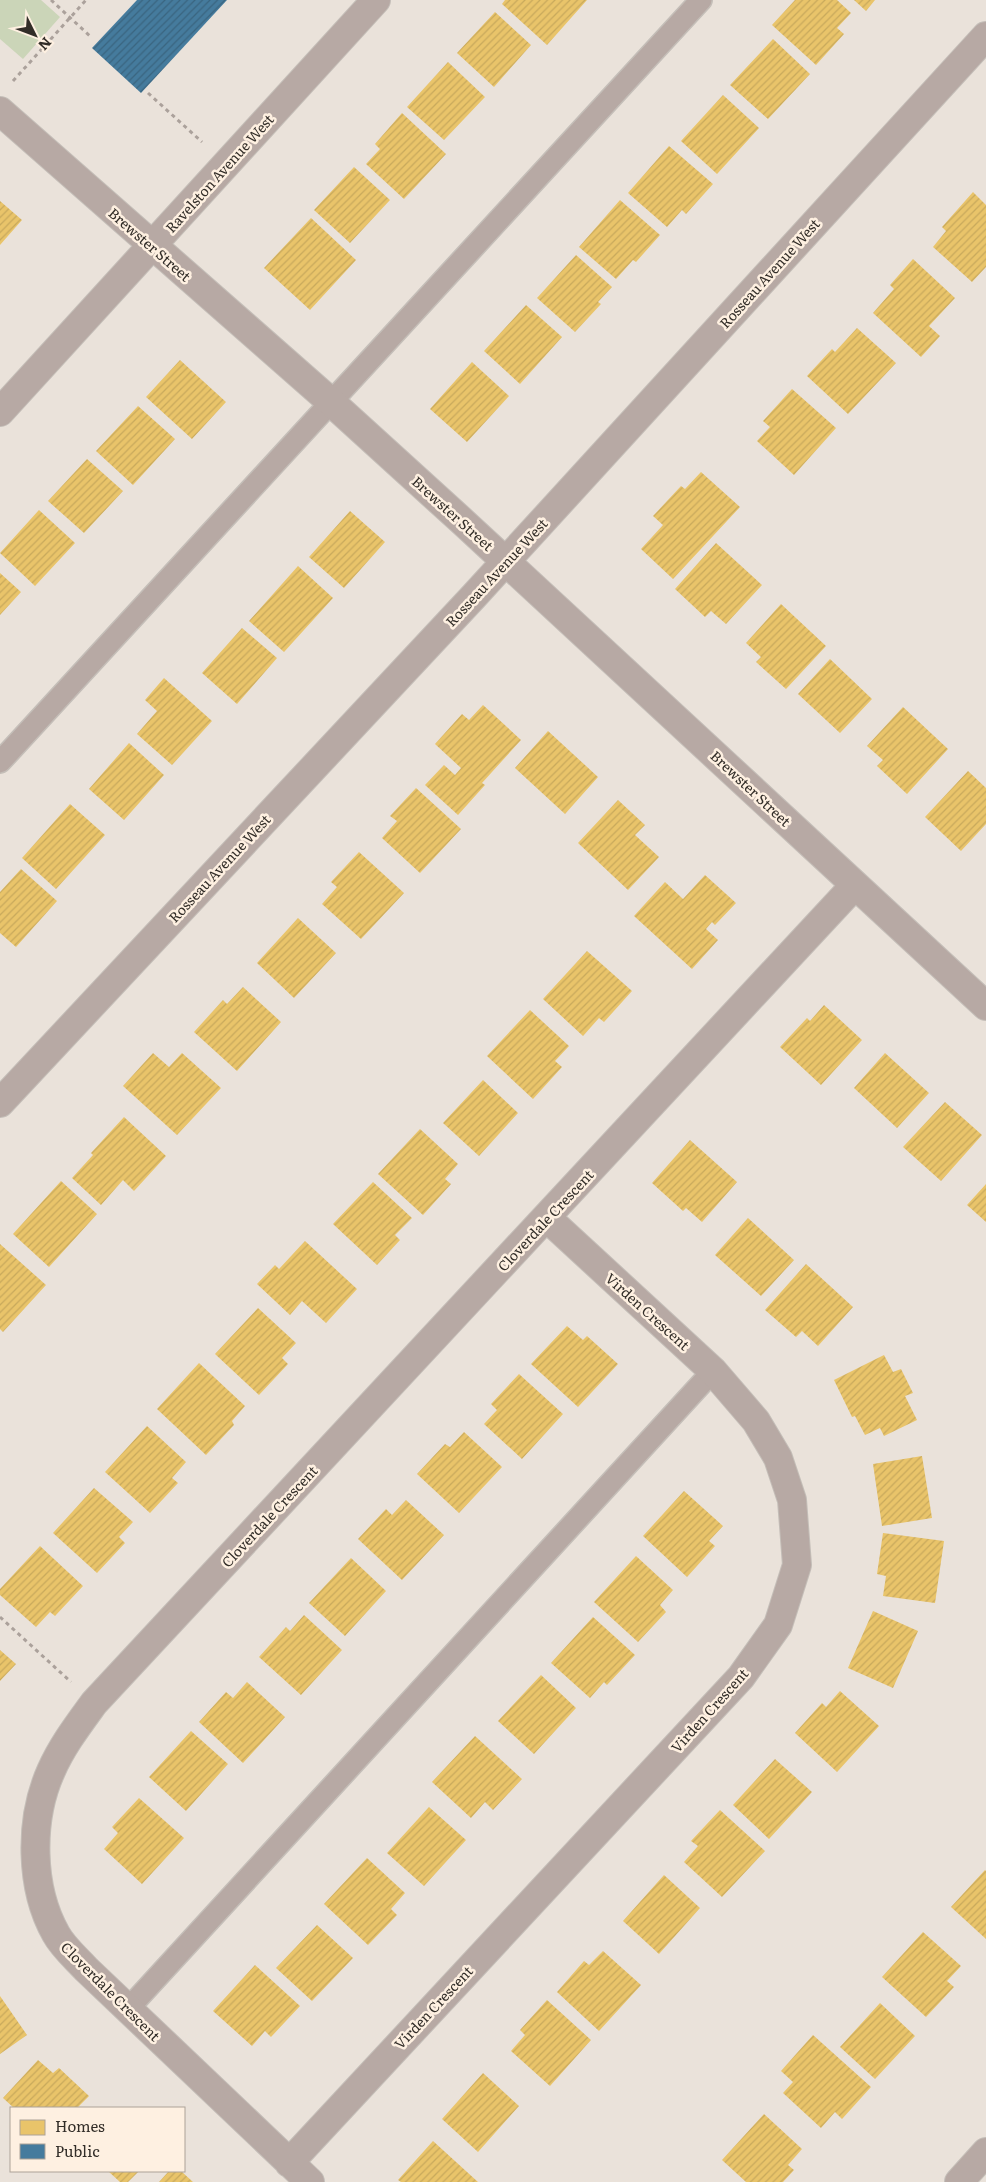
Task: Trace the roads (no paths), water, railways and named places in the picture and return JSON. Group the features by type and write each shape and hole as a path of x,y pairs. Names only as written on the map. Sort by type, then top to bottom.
{"street":[{"name":"Ravelston Avenue West","path":"0,412 376,0"},
{"name":"Rosseau Avenue West","path":"0,1102 506,560 986,36"},
{"name":"Brewster Street","path":"0,111 331,402 506,560 986,1006"},
{"name":"Cloverdale Crescent","path":"310,2182 86,1969 56,1936 40,1901 37,1820 50,1772 68,1737 94,1703 855,886"},
{"name":"Virden Crescent","path":"289,2163 741,1677 778,1626 797,1565 792,1500 778,1458 756,1421 713,1371 546,1218"},
{"path":"959,2182 986,2152"}],"lane":[{"path":"0,762 701,0"},
{"path":"128,2009 713,1371"}]}
